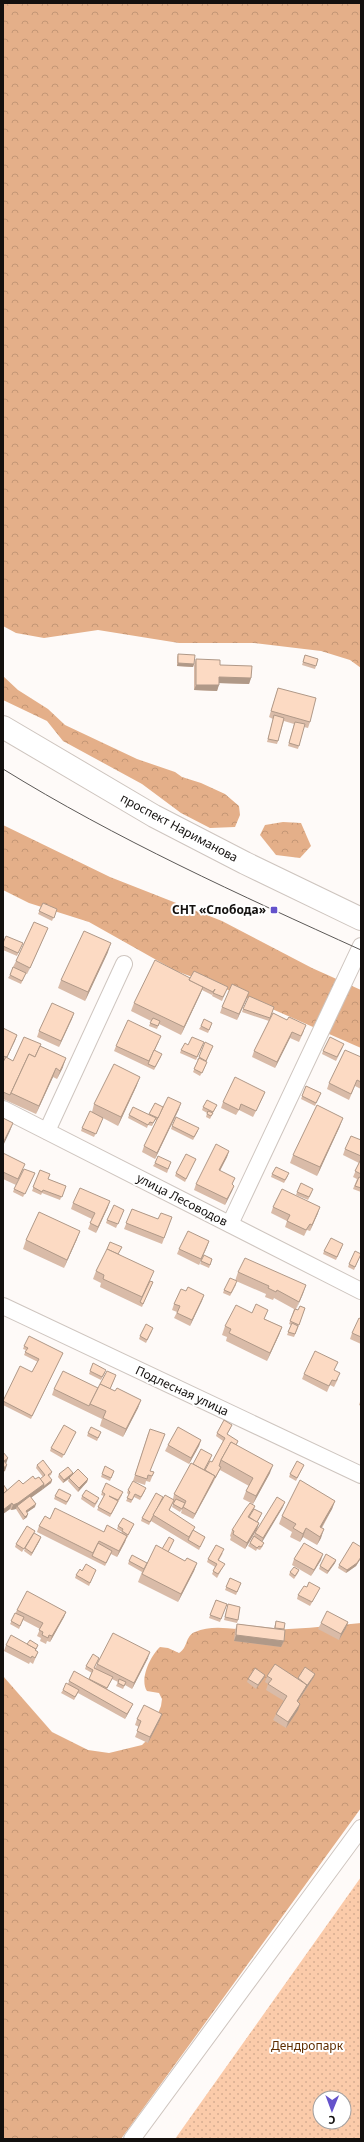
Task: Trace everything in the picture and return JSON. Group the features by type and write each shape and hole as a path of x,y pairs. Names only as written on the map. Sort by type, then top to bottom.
{"main road":[{"name":"проспект Нариманова","path":"3,727 160,819 245,863 361,919"}],"street":[{"path":"230,1224 361,946"},
{"path":"47,1131 124,964"},
{"name":"улица Лесоводов","path":"3,1109 361,1291"},
{"name":"Подлесная улица","path":"3,1306 361,1475"},
{"path":"132,2139 361,1828"}],"green space":[{"path":"3,3 361,3 361,668 350,660 321,651 254,643 179,643 98,630 44,638 16,633 3,626"},
{"path":"3,676 18,690 48,709 65,725 137,759 175,772 182,777 201,783 225,794 239,806 240,815 235,827 210,828 181,813 142,784 63,741 47,721 3,700"},
{"path":"283,822 301,823 311,846 300,858 276,855 260,835 265,825"},
{"path":"3,825 110,877 222,921 312,968 361,990 361,1048 231,991 176,971 89,922 29,903 3,890"},
{"path":"361,1623 361,1808 121,2139 3,2139 3,1676 52,1732 88,1750 109,1753 142,1745 148,1739 161,1706 162,1699 159,1693 147,1691 144,1680 150,1661 160,1647 168,1648 179,1653 182,1651 192,1634 202,1629 210,1628 272,1630"},
{"name":"Дендропарк","path":"361,1877 361,2139 175,2139"}],"building":[{"path":"178,654 195,655 194,664 178,663"},
{"path":"305,655 318,659 316,666 303,662"},
{"path":"196,659 220,660 220,665 252,666 251,678 219,677 219,685 196,685"},
{"path":"278,688 316,698 310,722 271,711"},
{"path":"274,715 284,718 278,741 268,739"},
{"path":"295,722 305,724 299,746 289,743"},
{"path":"43,903 57,909 54,918 39,911"},
{"path":"34,922 48,928 30,968 16,961"},
{"path":"84,931 111,943 88,992 61,980"},
{"path":"6,936 23,943 18,953 3,946"},
{"path":"155,960 190,978 189,980 203,987 184,1027 134,1003"},
{"path":"13,967 26,973 22,981 10,975"},
{"path":"194,971 228,987 223,997 213,993 215,989 213,992 189,980"},
{"path":"232,984 249,992 239,1014 222,1007"},
{"path":"249,996 274,1007 270,1018 243,1009"},
{"path":"52,1003 74,1013 61,1041 39,1031"},
{"path":"273,1013 287,1020 289,1017 306,1025 301,1036 292,1032 277,1062 254,1051"},
{"path":"153,1018 160,1021 158,1026 150,1023"},
{"path":"204,1019 212,1023 209,1030 201,1026"},
{"path":"128,1020 161,1036 149,1061 116,1046"},
{"path":"3,1028 17,1035 7,1057 3,1056"},
{"path":"24,1037 41,1044 35,1057 29,1054 10,1095 3,1092 3,1062 6,1057 13,1061"},
{"path":"192,1037 204,1042 197,1057 181,1050 185,1043 188,1045"},
{"path":"330,1037 344,1044 337,1057 323,1051"},
{"path":"205,1042 213,1046 206,1061 199,1057"},
{"path":"40,1046 66,1058 60,1071 56,1068 39,1106 11,1093 29,1054 35,1057"},
{"path":"154,1050 162,1054 155,1067 148,1064"},
{"path":"345,1050 361,1057 361,1082 357,1080 351,1094 329,1083"},
{"path":"199,1058 207,1062 202,1073 194,1069"},
{"path":"114,1064 140,1077 121,1117 94,1104"},
{"path":"235,1077 265,1092 256,1111 241,1104 239,1110 223,1102"},
{"path":"306,1086 321,1093 316,1103 302,1096"},
{"path":"168,1097 181,1103 157,1153 144,1146"},
{"path":"207,1100 217,1105 213,1112 203,1107"},
{"path":"155,1103 163,1107 158,1118 149,1114"},
{"path":"317,1105 343,1118 320,1167 293,1155"},
{"path":"133,1107 156,1118 153,1123 150,1122 148,1125 129,1115"},
{"path":"90,1111 103,1118 96,1134 82,1128"},
{"path":"208,1111 213,1113 211,1116 207,1114"},
{"path":"176,1117 199,1128 194,1137 172,1126"},
{"path":"3,1118 13,1123 3,1143"},
{"path":"351,1136 361,1140 361,1156 345,1149"},
{"path":"216,1144 229,1151 219,1170 235,1178 232,1184 234,1186 227,1199 196,1184"},
{"path":"3,1153 25,1164 18,1179 3,1172"},
{"path":"186,1154 196,1159 186,1179 176,1173"},
{"path":"158,1156 171,1162 168,1169 155,1163"},
{"path":"361,1159 361,1174 355,1171"},
{"path":"276,1167 289,1173 285,1180 272,1174"},
{"path":"24,1169 35,1173 25,1194 14,1189"},
{"path":"40,1170 50,1174 48,1179 66,1186 62,1197 43,1190 42,1192 33,1187"},
{"path":"359,1177 361,1178 361,1188 355,1186"},
{"path":"301,1183 313,1189 309,1197 297,1192"},
{"path":"80,1188 110,1201 98,1227 90,1223 95,1213 73,1203"},
{"path":"282,1189 320,1207 312,1225 310,1224 306,1230 287,1221 290,1215 273,1207"},
{"path":"114,1205 124,1210 118,1224 107,1220"},
{"path":"132,1209 158,1219 161,1213 172,1217 164,1238 126,1223"},
{"path":"39,1212 80,1231 67,1260 26,1240"},
{"path":"188,1231 209,1241 201,1259 179,1249"},
{"path":"331,1238 343,1244 337,1257 324,1251"},
{"path":"110,1242 122,1247 118,1254 107,1249"},
{"path":"107,1249 154,1271 142,1297 103,1279 104,1275 96,1271"},
{"path":"355,1251 361,1254 355,1267 349,1264"},
{"path":"204,1255 212,1259 210,1265 201,1261"},
{"path":"245,1258 306,1285 299,1302 238,1272"},
{"path":"230,1278 237,1281 231,1293 224,1290"},
{"path":"150,1281 153,1282 143,1304 140,1302"},
{"path":"188,1287 204,1295 192,1320 177,1313 180,1306 174,1304 181,1289 186,1291"},
{"path":"256,1304 268,1310 264,1319 282,1327 270,1353 229,1333 231,1329 225,1326 236,1305 252,1313"},
{"path":"300,1306 305,1308 299,1325 290,1321 295,1309 298,1310"},
{"path":"359,1318 361,1319 361,1337 352,1333"},
{"path":"292,1323 298,1326 295,1334 288,1332"},
{"path":"146,1324 153,1328 147,1340 140,1336"},
{"path":"29,1336 63,1353 32,1416 3,1401 20,1366 32,1372 39,1359 25,1352 28,1348 24,1346"},
{"path":"315,1351 338,1362 334,1370 340,1373 336,1381 332,1380 329,1386 304,1374"},
{"path":"93,1363 106,1370 102,1377 90,1371"},
{"path":"63,1371 98,1388 89,1406 54,1389"},
{"path":"107,1371 116,1375 110,1389 100,1384"},
{"path":"100,1384 115,1391 117,1388 141,1400 126,1429 103,1418 106,1411 90,1404"},
{"path":"224,1420 232,1425 227,1434 238,1441 236,1445 231,1442 221,1460 219,1466 221,1467 215,1478 215,1476 205,1470 210,1461 212,1462 225,1438 217,1433"},
{"path":"64,1425 76,1432 64,1455 51,1448"},
{"path":"91,1427 101,1432 98,1438 88,1433"},
{"path":"178,1427 201,1440 191,1458 168,1445"},
{"path":"150,1429 165,1434 150,1471 154,1472 152,1476 148,1475 147,1479 135,1475"},
{"path":"231,1442 273,1465 256,1496 246,1491 253,1478 221,1460"},
{"path":"201,1449 212,1455 204,1470 193,1464"},
{"path":"3,1452 8,1458 4,1461 7,1465 3,1468"},
{"path":"43,1460 52,1472 48,1475 52,1480 43,1487 44,1484 40,1479 45,1475 37,1465"},
{"path":"297,1461 304,1465 297,1478 290,1474"},
{"path":"191,1463 215,1476 195,1514 183,1507 186,1501 174,1494"},
{"path":"105,1466 114,1471 111,1478 102,1474"},
{"path":"68,1467 73,1473 64,1480 59,1474"},
{"path":"78,1469 88,1479 79,1488 69,1478"},
{"path":"33,1476 35,1479 39,1477 44,1484 18,1503 13,1505 12,1503 3,1510 3,1494 19,1480 23,1484"},
{"path":"300,1480 335,1501 320,1527 324,1529 320,1537 306,1528 303,1534 293,1528 296,1524 282,1516"},
{"path":"133,1481 146,1488 141,1497 135,1494 132,1500 127,1498 130,1492 128,1490"},
{"path":"106,1483 123,1492 118,1500 109,1496 118,1501 111,1514 98,1507 105,1494 102,1492"},
{"path":"3,1484 7,1490 3,1494"},
{"path":"59,1489 71,1495 67,1502 55,1496"},
{"path":"86,1490 99,1498 95,1504 82,1496"},
{"path":"156,1493 163,1497 150,1522 142,1518"},
{"path":"165,1495 174,1500 169,1510 195,1527 189,1537 153,1515"},
{"path":"30,1496 36,1504 26,1511 28,1514 25,1517 17,1506"},
{"path":"277,1497 285,1502 263,1538 255,1533"},
{"path":"176,1499 185,1503 182,1509 173,1504"},
{"path":"250,1503 255,1506 248,1517 259,1523 247,1543 233,1534 234,1531 232,1530"},
{"path":"55,1508 104,1532 107,1525 127,1536 119,1551 99,1541 93,1553 39,1526 45,1516 50,1519"},
{"path":"254,1509 262,1513 257,1522 249,1517"},
{"path":"123,1518 134,1524 128,1535 118,1526"},
{"path":"27,1526 35,1531 24,1549 16,1544"},
{"path":"193,1530 205,1537 200,1547 188,1540"},
{"path":"34,1533 41,1537 32,1553 25,1548"},
{"path":"254,1536 264,1543 261,1547 259,1546 257,1548 250,1543"},
{"path":"169,1537 174,1540 168,1552 162,1549"},
{"path":"353,1542 361,1547 361,1557 357,1563 347,1570 339,1565"},
{"path":"98,1543 112,1551 106,1563 92,1556"},
{"path":"304,1543 323,1554 314,1570 294,1559"},
{"path":"156,1545 185,1561 187,1558 197,1563 181,1594 142,1574"},
{"path":"216,1545 224,1549 218,1560 225,1564 218,1574 213,1571 217,1564 208,1559"},
{"path":"326,1554 336,1560 328,1571 320,1566"},
{"path":"132,1555 147,1563 144,1569 129,1561"},
{"path":"86,1564 96,1570 90,1583 76,1575 80,1569 82,1571"},
{"path":"294,1567 299,1570 295,1576 290,1572"},
{"path":"230,1578 241,1583 237,1592 226,1587"},
{"path":"309,1582 320,1588 312,1602 298,1595 304,1586 307,1587"},
{"path":"27,1591 66,1612 52,1636 49,1635 48,1638 42,1635 43,1632 39,1630 43,1623 17,1610"},
{"path":"216,1600 227,1604 221,1619 210,1615"},
{"path":"228,1604 240,1607 238,1620 225,1617"},
{"path":"327,1611 348,1622 341,1634 321,1623"},
{"path":"15,1613 24,1617 20,1626 11,1621"},
{"path":"276,1621 285,1623 284,1629 275,1628"},
{"path":"237,1624 285,1630 284,1641 236,1635"},
{"path":"113,1633 150,1652 134,1683 97,1664"},
{"path":"11,1635 36,1649 35,1650 38,1652 35,1658 32,1656 31,1658 6,1645"},
{"path":"30,1640 38,1645 36,1649 27,1644"},
{"path":"93,1654 99,1658 94,1668 113,1677 107,1688 89,1679 93,1670 86,1666"},
{"path":"275,1664 307,1685 297,1701 300,1704 288,1722 276,1714 287,1696 268,1684 272,1679 267,1676"},
{"path":"305,1667 315,1674 306,1687 307,1685 298,1678"},
{"path":"255,1668 265,1675 258,1685 248,1679"},
{"path":"74,1671 133,1704 127,1714 69,1681"},
{"path":"119,1679 126,1682 124,1686 118,1683"},
{"path":"66,1683 79,1690 75,1697 63,1690"},
{"path":"144,1705 162,1714 150,1737 137,1731 141,1721 137,1719"}],"tram line":[{"path":"3,769 46,795 134,843 224,887 361,950"}],"place":[{"name":"СНТ «Слобода»","path":"274,910"}]}
